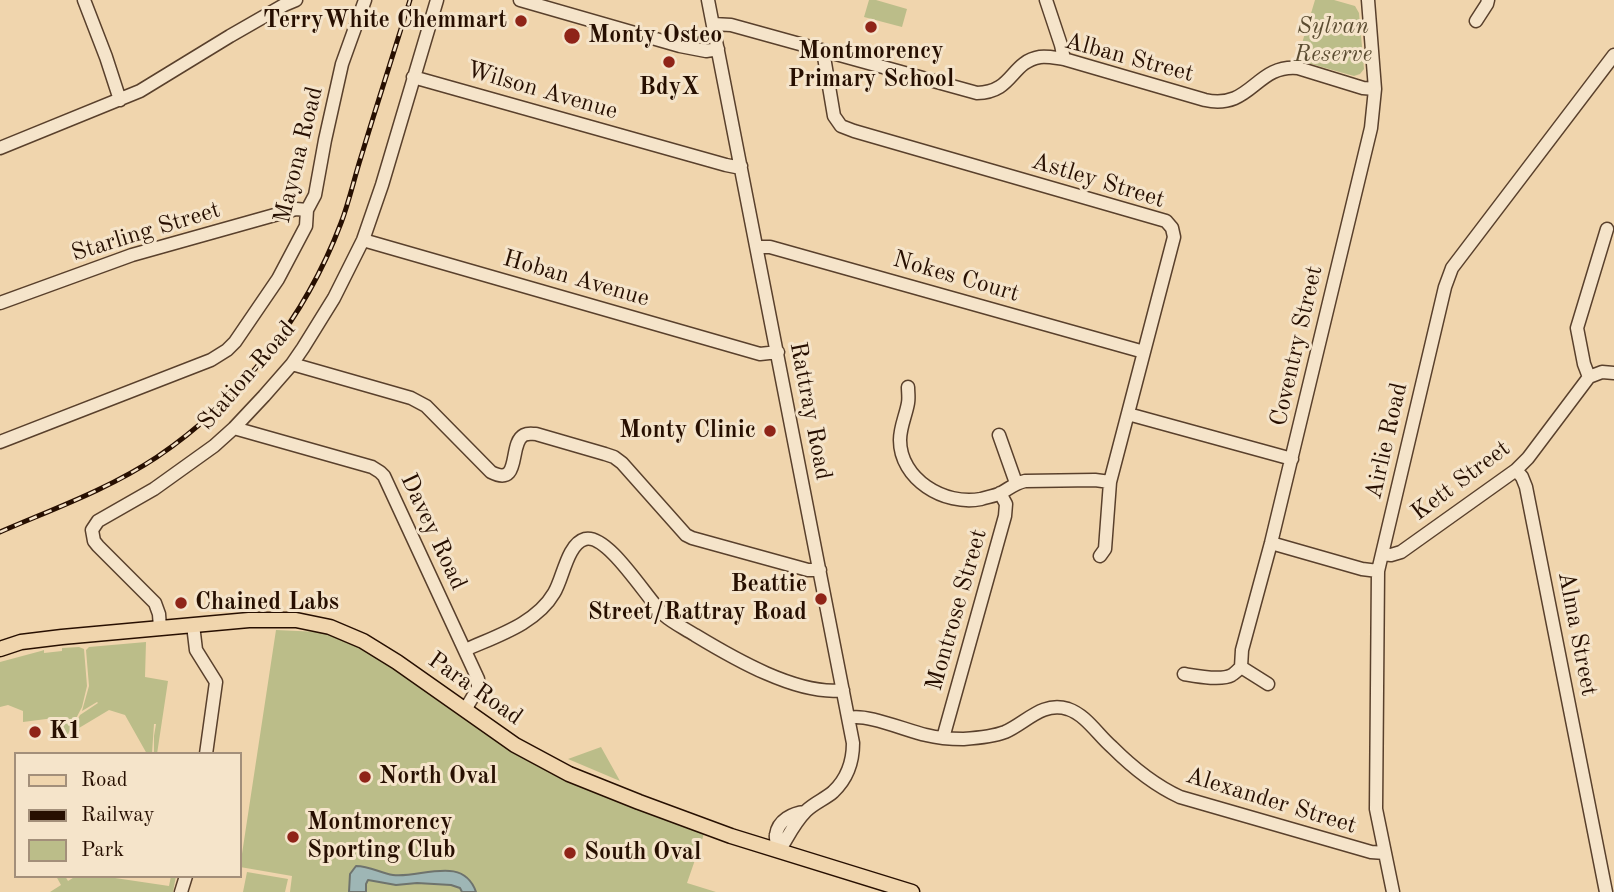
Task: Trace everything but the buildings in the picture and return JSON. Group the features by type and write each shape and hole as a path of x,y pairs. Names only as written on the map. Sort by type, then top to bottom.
{"main road":[{"name":"Para Road","path":"2,644 249,620 296,620 330,627 363,641 528,753 576,777 731,836 912,892"}],"street":[{"path":"84,0 120,100"},
{"path":"0,148 140,91 230,36 296,0"},
{"name":"Mayona Road","path":"0,442 211,360 227,350 242,333 278,279 306,226 307,210 315,195 342,64 365,0"},
{"name":"Station Road","path":"160,628 158,609 154,601 98,546 92,530 99,521 154,489 214,446 292,364 328,307 363,240 437,0"},
{"path":"520,0 680,46 706,51 718,49"},
{"name":"Rattray Road","path":"708,0 853,743 853,759 845,777 834,790 805,812 794,813 780,825 775,837 779,851"},
{"path":"1046,0 1064,59"},
{"name":"Coventry Street","path":"1241,667 1242,650 1292,459 1371,128 1375,89 1367,0"},
{"path":"1476,21 1488,0"},
{"name":"Alban Street","path":"713,24 731,25 977,93 1001,88 1021,66 1030,60 1043,57 1064,59 1218,102 1240,97 1269,74 1287,68 1298,68 1363,88 1375,89"},
{"name":"Astley Street","path":"823,51 834,116 841,126 1170,224 1174,237 1110,482 1105,548 1100,556"},
{"name":"Airlie Road","path":"1394,892 1376,809 1378,571 1445,287 1452,268 1614,55"},
{"name":"Wilson Avenue","path":"413,77 726,165 741,166"},
{"name":"Starling Street","path":"0,303 132,255 296,209 307,210"},
{"path":"1607,229 1577,328 1589,377 1602,372 1614,373"},
{"name":"Hoban Avenue","path":"363,240 760,354 778,352"},
{"name":"Nokes Court","path":"757,247 770,247 1144,352"},
{"path":"292,364 419,402 496,475 510,471 517,442 527,434 536,434 614,457 686,535 808,570 820,570"},
{"name":"Kett Street","path":"1381,554 1401,552 1516,470 1589,377"},
{"path":"908,387 900,446 907,467 916,479 935,492 964,499 983,498 1025,481 1110,482"},
{"path":"1128,414 1292,459"},
{"name":"Davey Road","path":"234,428 372,467 384,476 466,650 479,685 465,710"},
{"path":"999,435 1016,483"},
{"name":"Alma Street","path":"1516,470 1526,487 1606,892"},
{"name":"Montrose Street","path":"943,738 1005,516 1006,504 1000,493"},
{"path":"466,650 516,627 533,616 554,594 576,544 590,539 602,544 618,558 664,615 712,645 796,685 832,691 843,690"},
{"path":"1271,543 1362,569 1378,571"},
{"path":"193,625 196,650 216,682 206,752"},
{"path":"1184,674 1225,677 1233,675 1241,667 1268,684"},
{"name":"Alexander Street","path":"849,719 861,717 928,736 960,739 1007,731 1037,712 1060,708 1084,719 1146,777 1173,794 1316,838 1370,852 1385,853"}],"green space":[{"path":"869,0 907,9 902,27 864,17"},
{"name":"Sylvan Reserve","path":"1315,0 1334,0 1355,6 1359,13 1364,69 1360,74 1354,76 1297,60"},
{"path":"276,630 320,632 355,644 606,796 704,834 687,883 716,892 290,892 292,876 242,867"},
{"path":"146,642 145,677 168,681 157,752 154,752 156,724 154,724 152,752 146,752 125,715 109,710 69,736 80,715 98,703 82,711 89,686 86,650 89,647"},
{"path":"79,647 84,649 87,686 82,707 68,734 56,732 54,718 23,722 23,711 8,705 0,707 0,662 44,650 44,653"},
{"path":"601,747 620,781 568,759"},
{"path":"247,872 288,879 285,892 243,892"},
{"path":"57,878 66,878 68,881 73,878 115,878 169,886 171,878 176,878 173,892 50,892 61,885"}],"water":[{"path":"356,866 393,875 451,871 470,881 476,892 462,892 460,888 451,885 396,885 368,880 366,892 349,892 350,874"}],"railway":[{"path":"0,532 100,489 157,457 216,410 267,354 309,292 341,223 410,0"}],"place":[{"name":"TerryWhite Chemmart","path":"521,21"},
{"name":"Montmorency Primary School","path":"871,27"},
{"name":"Monty Osteo","path":"572,36"},
{"name":"BdyX","path":"669,62"},
{"name":"Monty Clinic","path":"770,431"},
{"name":"Beattie Street/Rattray Road","path":"821,599"},
{"name":"Chained Labs","path":"181,603"},
{"name":"K1","path":"35,732"},
{"name":"North Oval","path":"365,777"},
{"name":"Montmorency Sporting Club","path":"293,837"},
{"name":"South Oval","path":"570,853"}]}
